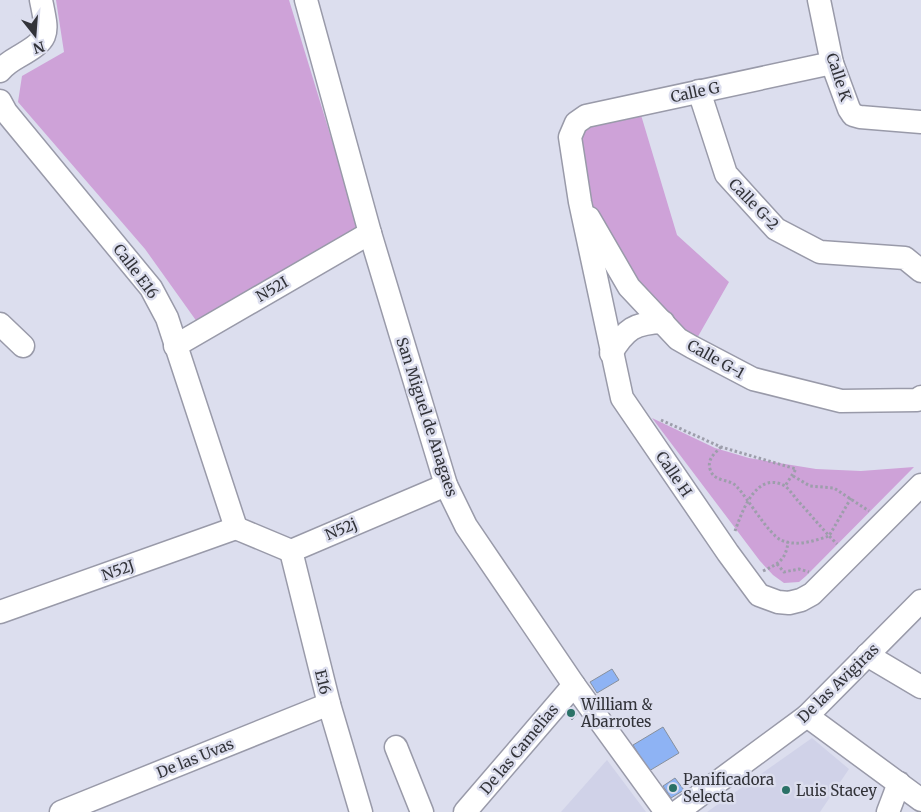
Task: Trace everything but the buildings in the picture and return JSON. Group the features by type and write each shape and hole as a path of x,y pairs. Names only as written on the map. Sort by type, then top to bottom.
{"street":[{"path":"0,72 4,66 37,46 45,37 46,26 41,0"},
{"name":"San Miguel de Anagaes","path":"306,0 370,233 446,485 466,526 574,685 666,812"},
{"name":"Calle K","path":"820,0 832,63 849,109 853,114 860,117 921,122"},
{"name":"Calle G","path":"570,137 576,123 586,116 832,63"},
{"name":"Calle G-2","path":"699,91 726,174 776,229 820,252 905,258 921,271"},
{"name":"Calle E16","path":"0,101 6,112 151,288 167,318 174,346 236,528"},
{"name":"Calle H","path":"570,137 580,202 622,398 728,553 760,596 778,602 789,603 801,600 812,594 921,485"},
{"name":"Calle G-1","path":"580,202 630,287 678,339 753,379 841,401 917,400 921,397"},
{"name":"N52I","path":"174,346 370,233"},
{"path":"611,352 623,334 645,323 663,322"},
{"path":"0,324 23,346"},
{"name":"N52j","path":"291,551 446,485"},
{"path":"236,528 291,551"},
{"name":"N52J","path":"0,612 236,528"},
{"name":"E16","path":"291,551 329,704 361,812"},
{"name":"De las Avigiras","path":"677,812 806,716 921,601"},
{"path":"868,655 921,687"},
{"name":"De las Camelias","path":"465,812 574,685"},
{"name":"De las Uvas","path":"61,812 329,704"},
{"path":"806,716 921,800"},
{"path":"396,747 422,812"},
{"path":"888,812 899,783"}],"path":[{"path":"658,418 722,448 796,468 785,486"},
{"path":"722,448 712,456 709,465 710,472 715,477 736,485 747,502 779,540 808,543 829,536 851,498"},
{"path":"792,476 810,486 834,488 884,522"},
{"path":"728,553 747,502 759,487 770,482 785,486 849,556"},
{"path":"748,579 777,564 787,554 788,542"},
{"path":"777,564 784,572 799,569 806,570 823,584"}],"shaded area":[{"path":"56,0 289,0 359,229 200,326 145,249 18,102 22,76 64,52"},
{"path":"638,105 677,235 729,282 692,347 575,203 563,156 584,118"},
{"path":"652,418 715,448 749,458 816,469 861,471 914,467 806,576 799,582 784,583 773,575 760,561"},
{"name":"Luis Stacey","path":"812,738 849,769 820,812 707,812"},
{"path":"607,760 646,812 561,812"}],"place":[{"name":"William & Abarrotes","path":"571,713"},
{"name":"Panificadora Selecta","path":"673,788"},
{"name":"Luis Stacey","path":"786,790"}]}
